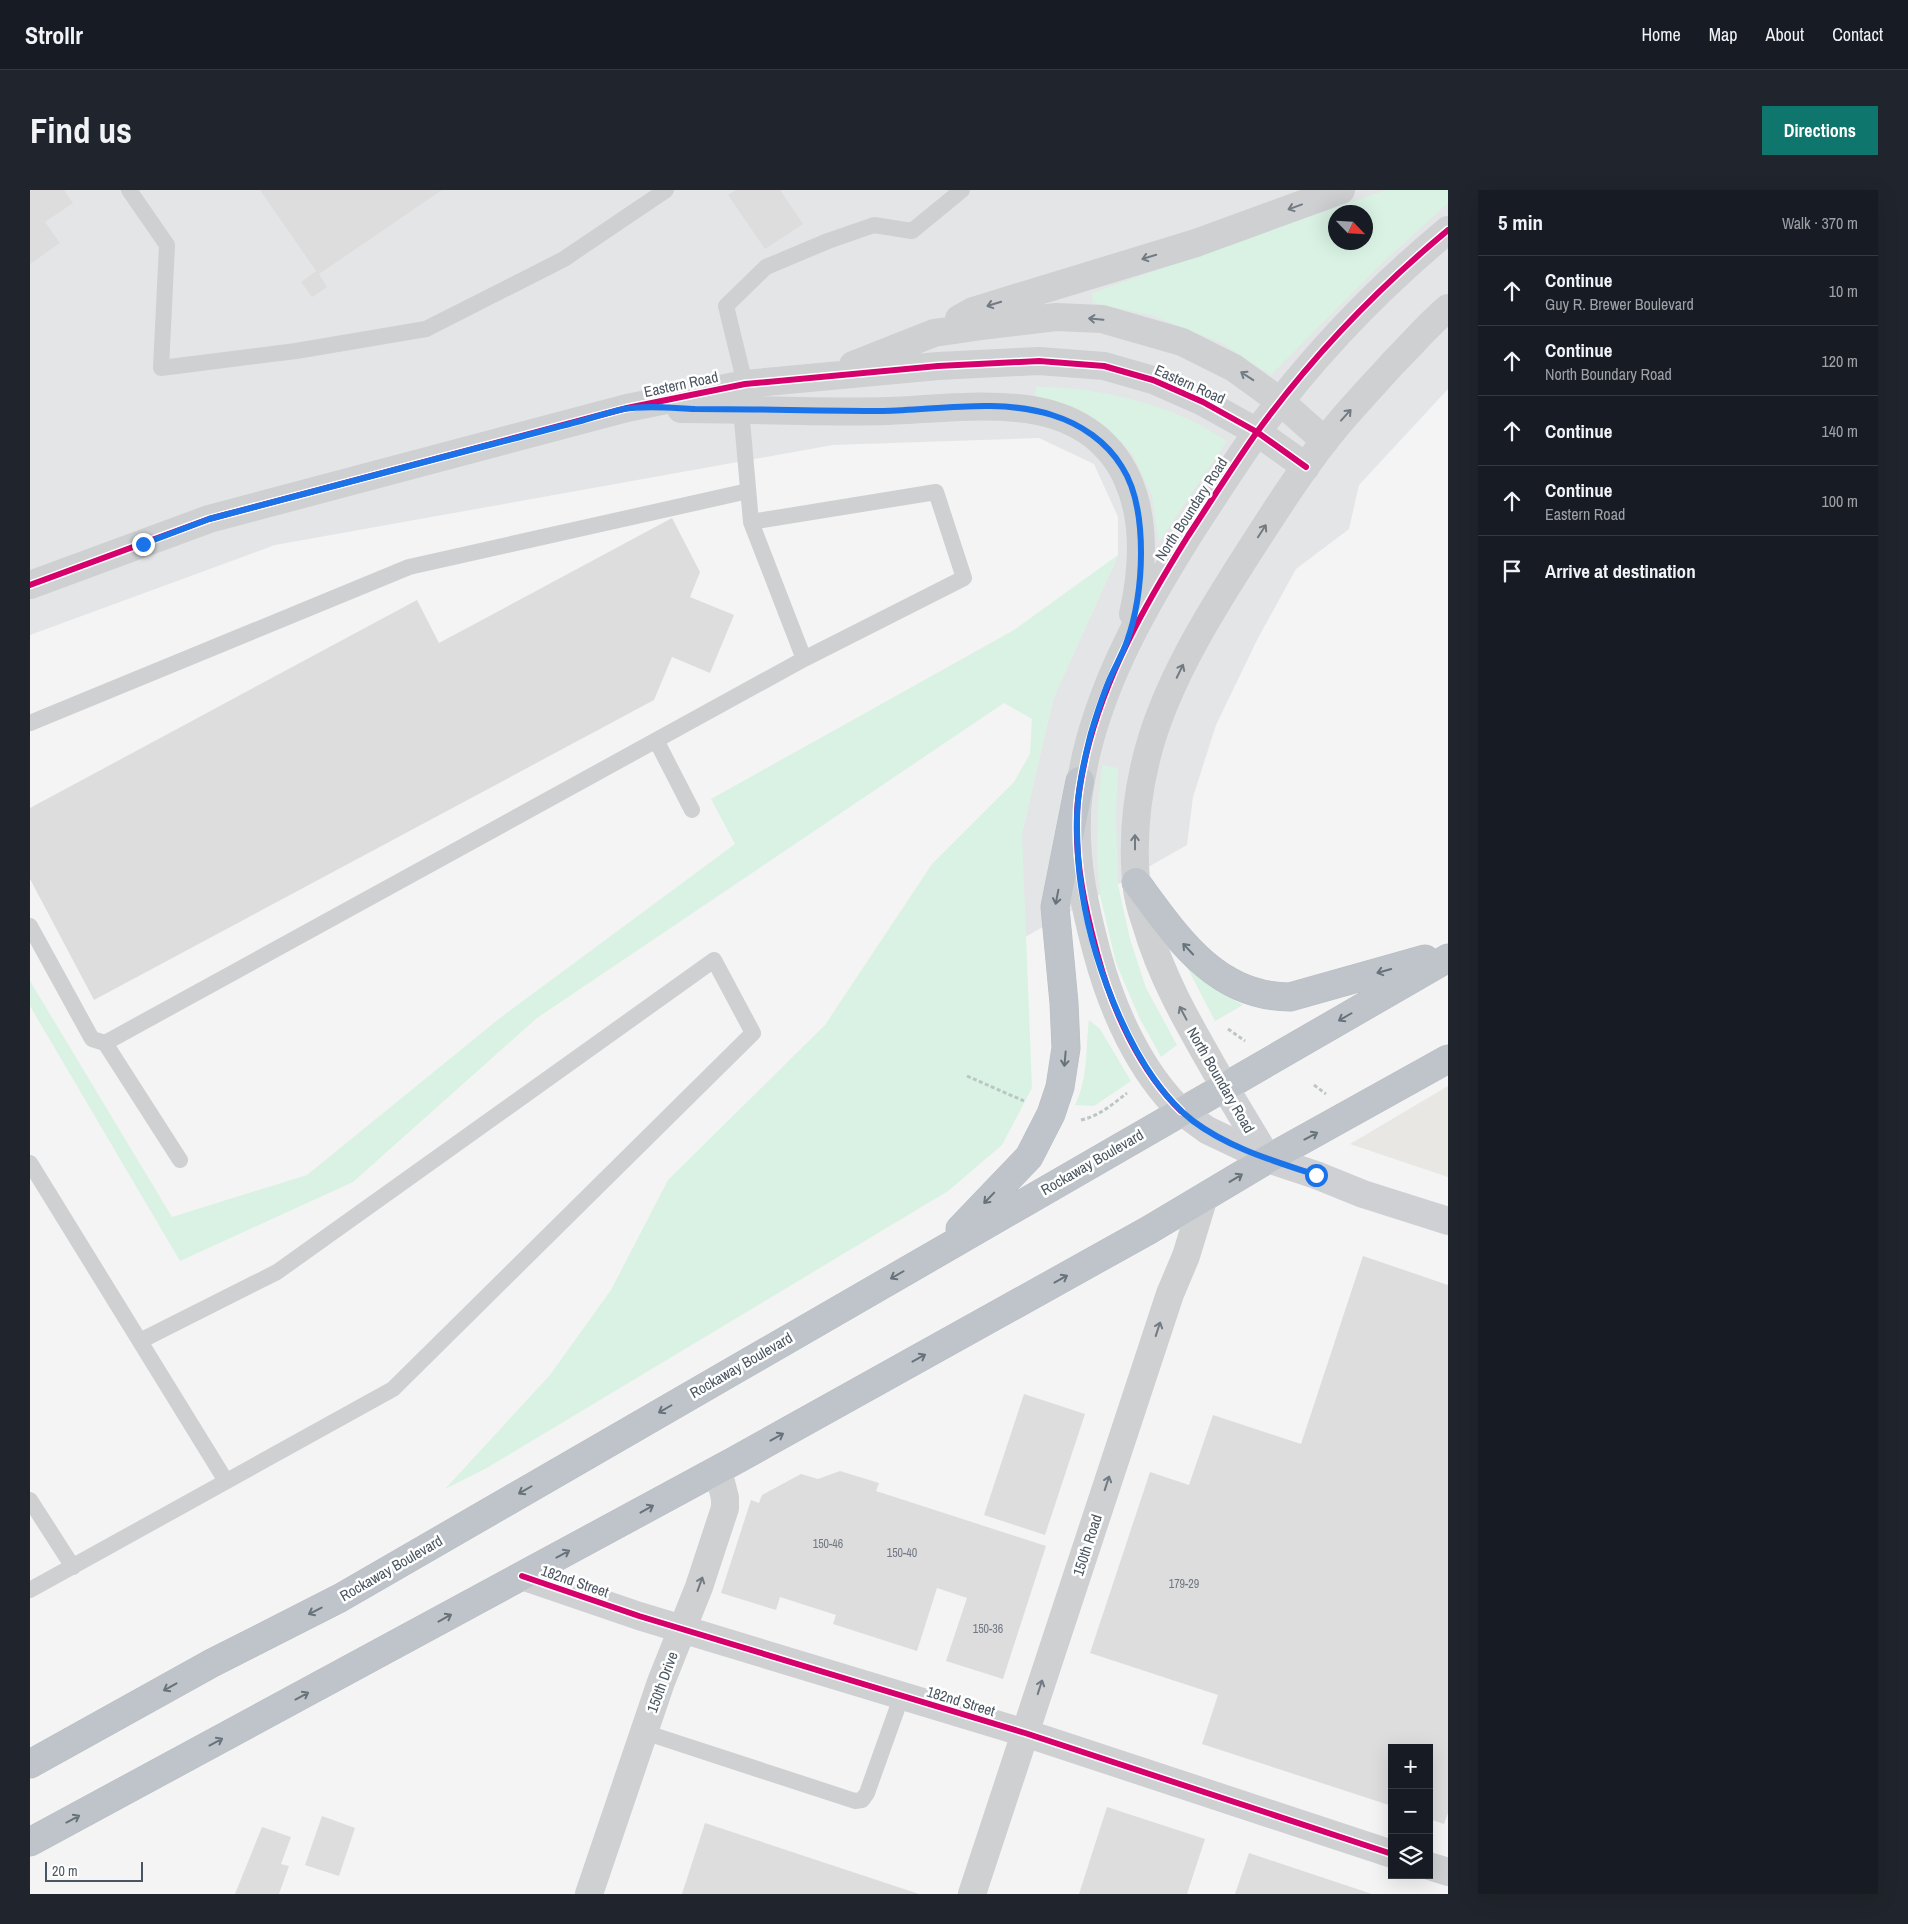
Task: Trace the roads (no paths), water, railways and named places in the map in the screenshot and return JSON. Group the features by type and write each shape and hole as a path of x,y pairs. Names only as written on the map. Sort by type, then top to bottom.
{"highway":[{"path":"939,1251 1029,1157 1051,1114 1060,1088 1066,1048 1056,907 1080,781"},
{"path":"1136,882 1168,925 1196,957 1223,978 1257,994 1290,998 1448,952"},
{"name":"Rockaway Boulevard","path":"30,1764 212,1663 340,1598 1448,958"},
{"path":"30,1842 718,1470 1140,1235 1268,1159 1448,1059"}],"main road":[{"name":"North Boundary Road","path":"1224,1086 1268,1159"},
{"name":"North Boundary Road","path":"1181,1111 1207,1130 1268,1159"},
{"path":"1268,1159 1316,1175 1363,1194 1448,1221"}],"street":[{"path":"934,333 973,311 1196,243 1341,190"},
{"name":"North Boundary Road","path":"1181,1111 1158,1085 1141,1057 1116,1008 1102,974 1082,894 1077,816 1080,781 1100,703 1128,640 1158,585 1214,496 1258,432 1315,361 1376,296 1418,255 1448,230"},
{"name":"North Boundary Road","path":"1224,1086 1185,1018 1159,964 1141,909 1136,882 1135,827 1144,767 1160,715 1189,654 1230,580 1325,441 1370,388 1448,308"},
{"name":"Eastern Road","path":"30,585 209,519 627,408 743,396 826,376 934,333 1056,317 1102,319 1182,342 1234,368 1281,402 1325,441"},
{"name":"Eastern Road","path":"826,376 938,366 1039,361 1104,366 1177,390 1226,414 1258,432 1306,467"},
{"path":"743,396 888,411 962,407 1018,408 1054,415 1085,430 1097,438 1121,464 1129,479 1135,497 1140,539 1139,589 1128,640"},
{"name":"150th Road","path":"972,1894 1170,1294 1186,1256 1204,1197"},
{"name":"150th Drive","path":"589,1894 661,1682 699,1587 725,1508 725,1498 718,1470"},
{"name":"182nd Street","path":"522,1576 682,1630 1025,1734 1388,1853"},
{"path":"1433,1867 1448,1872"}],"lane":[{"path":"129,190 167,245 161,368 296,351 426,329 564,258 666,190"},
{"path":"804,659 751,522 743,396 726,306 766,267 828,241 874,225 912,231 962,190"},
{"path":"30,723 409,567 748,491"},
{"path":"105,1043 804,659 964,578 936,492 751,522"},
{"path":"656,740 692,810"},
{"path":"30,926 92,1039 105,1043 180,1160"},
{"path":"30,1590 393,1389 753,1032 714,960 277,1272 140,1340"},
{"path":"30,1163 226,1481"},
{"path":"30,1500 73,1566"},
{"path":"644,1732 855,1801 862,1800 867,1792 902,1696"}]}
